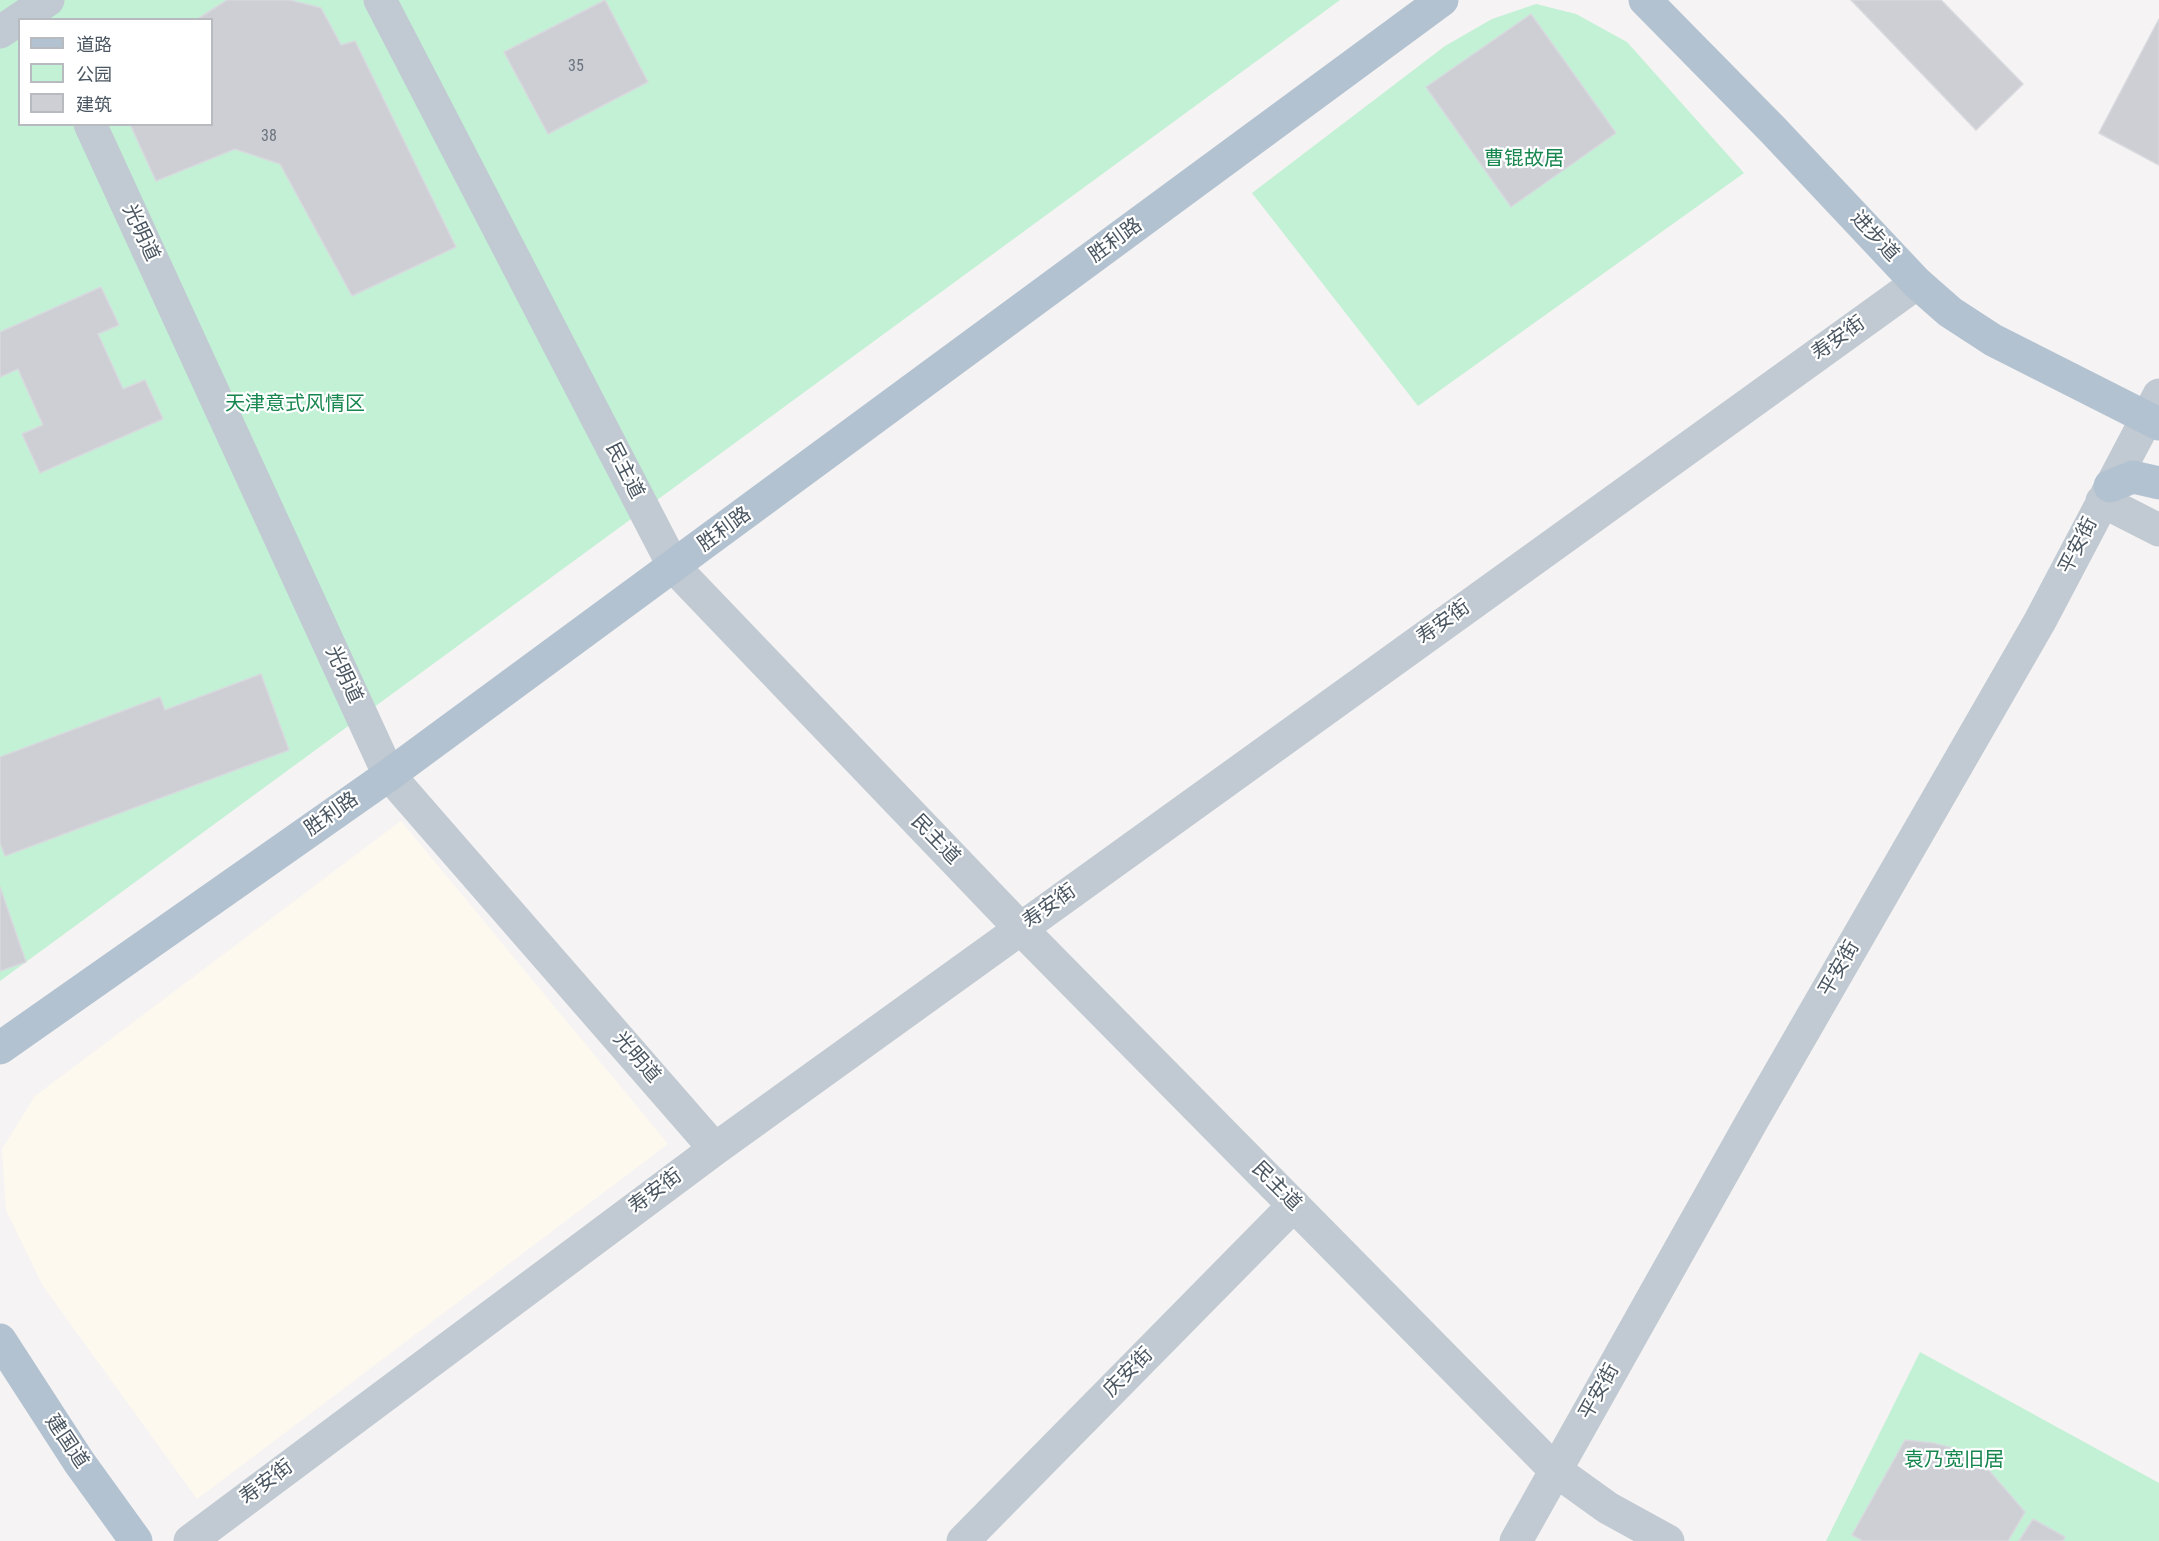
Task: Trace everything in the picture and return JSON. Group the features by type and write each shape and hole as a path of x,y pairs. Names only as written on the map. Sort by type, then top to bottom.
{"main road":[{"name":"胜利路","path":"0,1048 389,775 1442,0"},
{"name":"进步道","path":"1645,0 1773,130 1917,283 1950,312 1993,340 2155,412"},
{"path":"2106,493 2133,477 2159,483"},
{"name":"建国道","path":"0,1340 79,1462 136,1541"}],"street":[{"name":"民主道","path":"380,0 674,567 1020,928 1555,1470 1608,1508 1668,1541"},
{"path":"26,18 42,9"},
{"path":"0,32 18,22"},
{"name":"光明道","path":"91,126 389,775 715,1149"},
{"name":"寿安街","path":"190,1541 715,1149 1917,283"},
{"name":"平安街","path":"1516,1541 2040,621 2106,493 2155,412"},
{"path":"2106,493 2159,530"},
{"name":"庆安街","path":"963,1541 1294,1205"}],"shaded area":[{"path":"401,821 668,1144 197,1499 43,1286 6,1210 2,1149 35,1096"}],"green space":[{"name":"天津意式风情区","path":"0,0 1340,0 0,981"},
{"name":"曹锟故居","path":"1536,4 1576,14 1627,42 1744,173 1418,406 1252,193 1445,46 1492,19"},
{"name":"袁乃宽旧居","path":"1920,1352 2159,1483 2159,1541 1826,1541"}],"building":[{"path":"227,0 290,0 321,8 341,45 355,41 456,247 352,296 280,164 235,149 156,181 131,126 213,126 213,18 199,18"},
{"path":"605,0 648,82 548,134 504,52"},
{"path":"1851,0 1941,0 2023,84 1976,130"},
{"path":"1531,14 1616,133 1511,207 1426,87"},
{"path":"2159,19 2159,165 2099,133"},
{"path":"101,287 119,325 98,334 123,389 145,380 163,419 40,473 22,434 43,425 18,369 0,377 0,332"},
{"path":"261,674 289,750 5,856 0,843 0,757 160,697 165,710"},
{"path":"0,887 26,962 0,971"},
{"path":"1905,1440 1933,1443 1960,1450 1980,1460 2025,1512 2008,1541 1863,1541 1852,1535"},
{"path":"2033,1519 2065,1537 2063,1541 2019,1541"}]}
